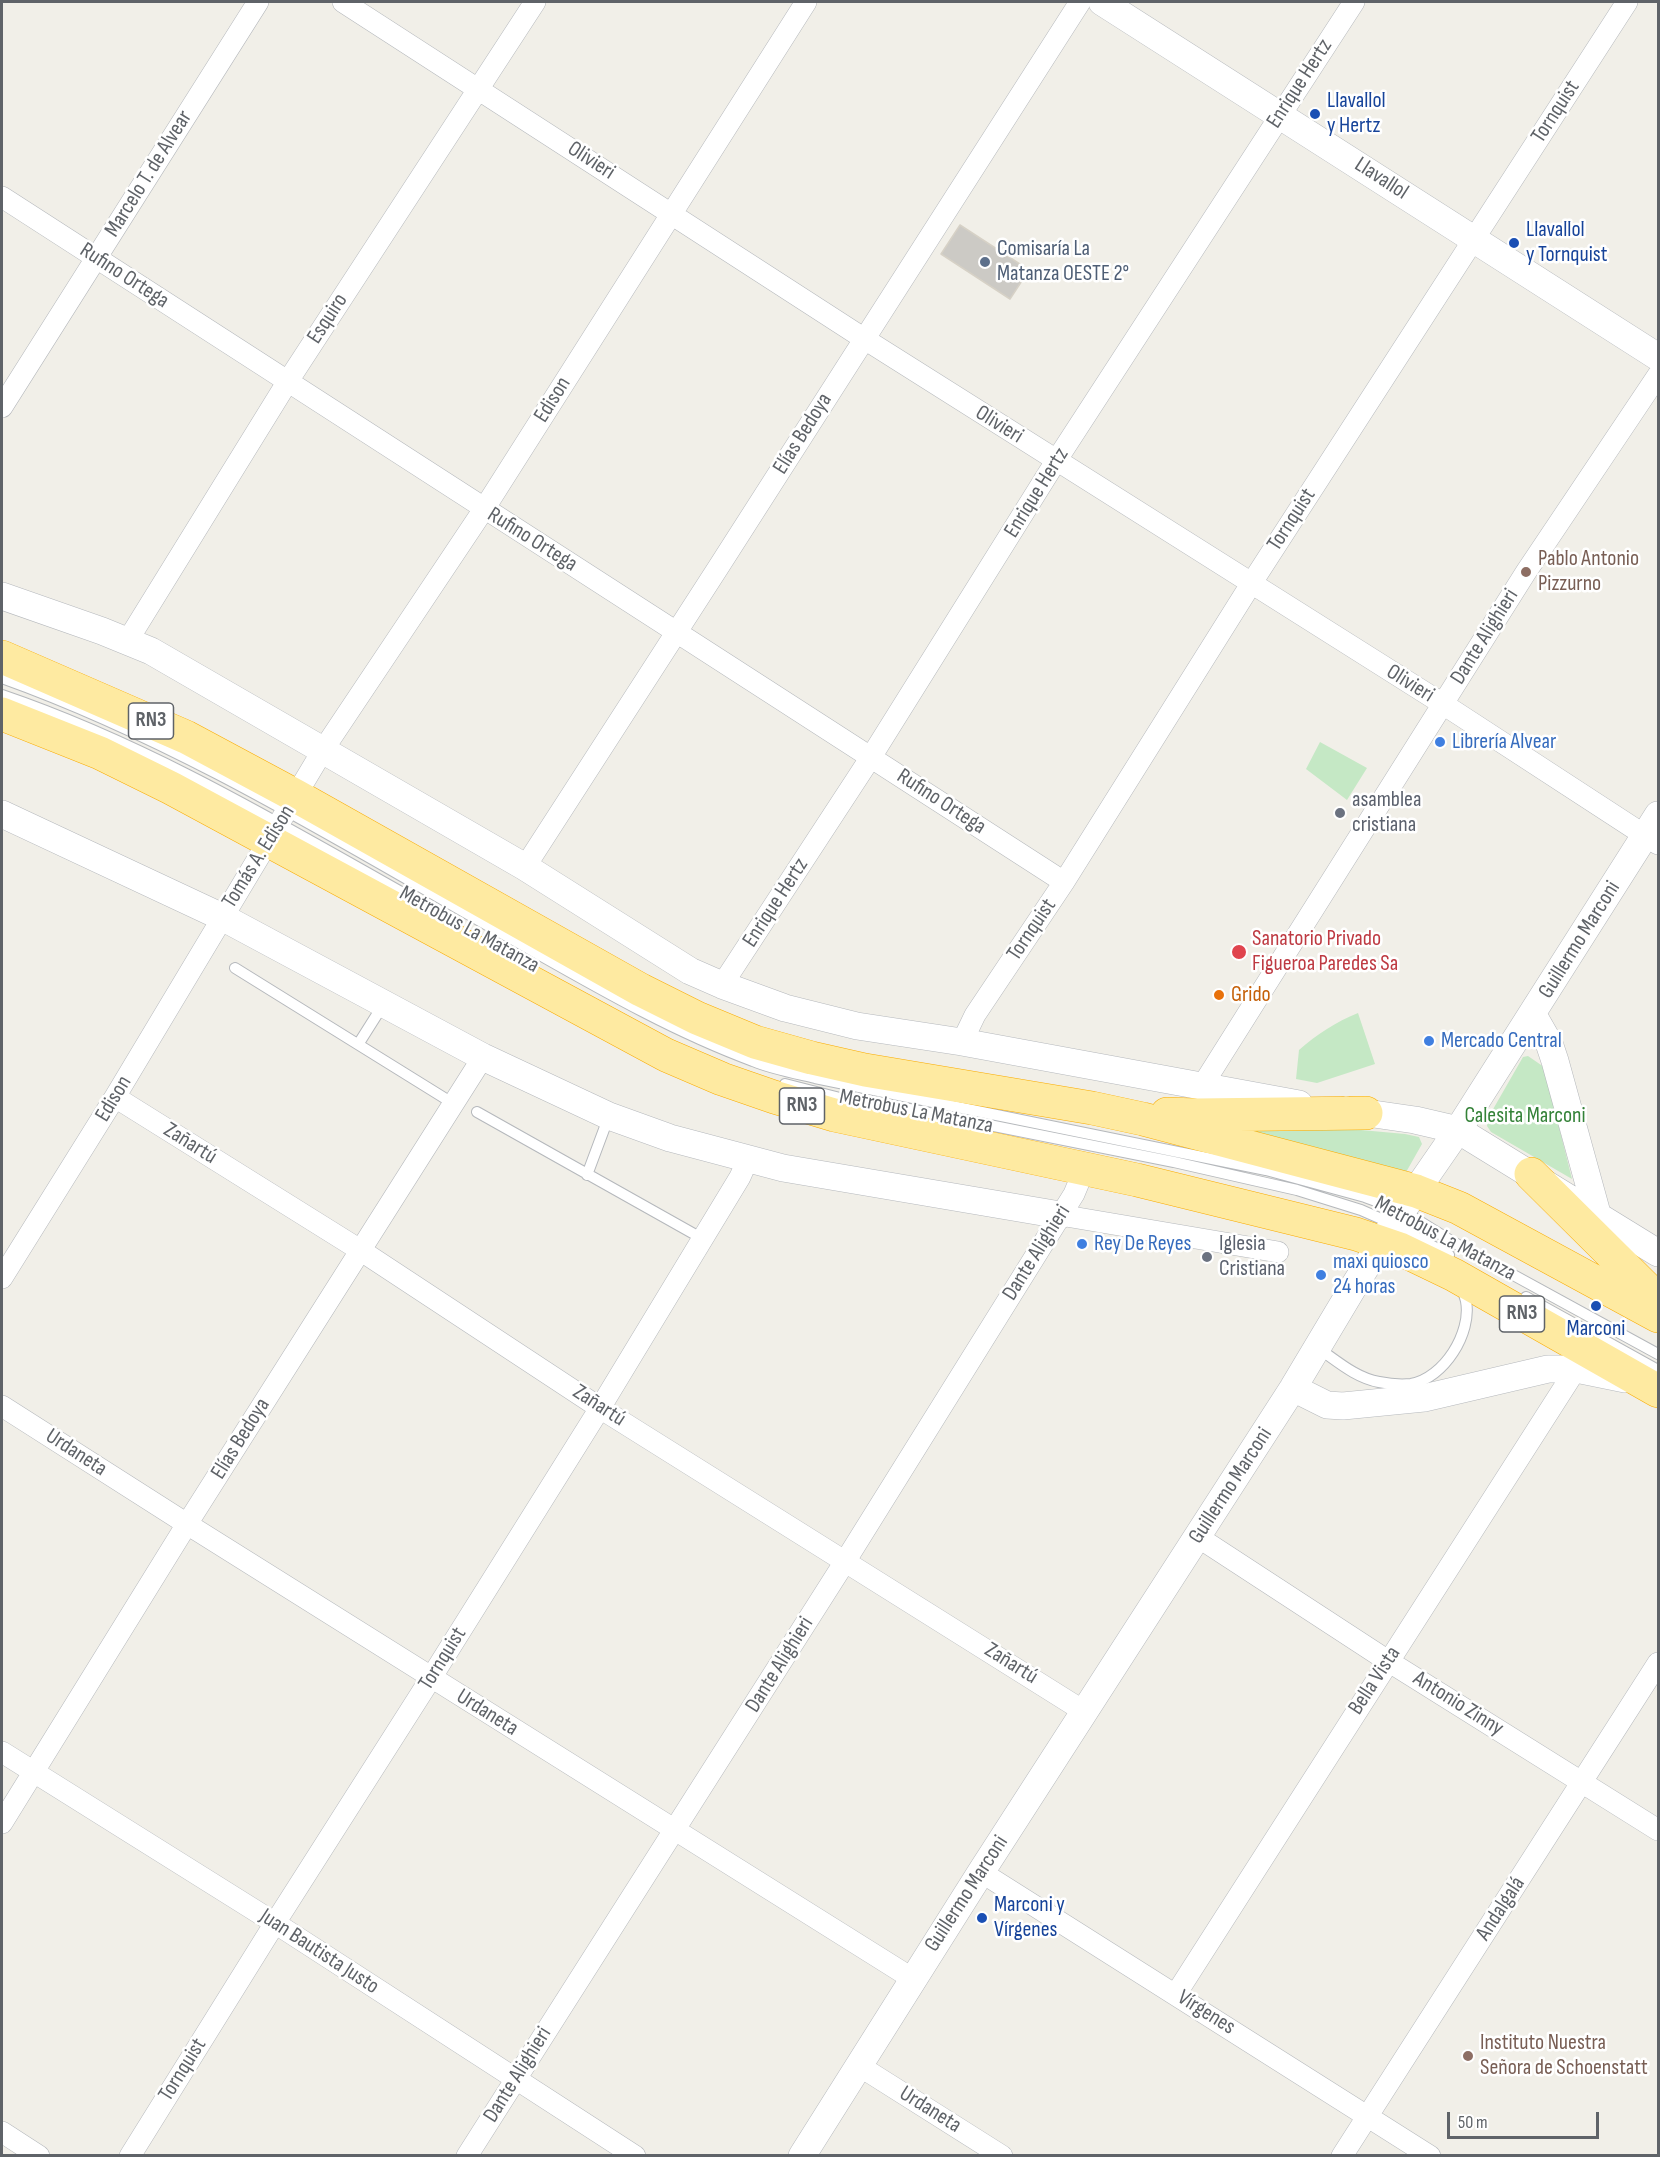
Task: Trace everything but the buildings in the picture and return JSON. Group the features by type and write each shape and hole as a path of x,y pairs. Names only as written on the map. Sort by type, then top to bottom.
{"highway":[{"name":"RN3","path":"2,657 186,737 290,817 666,1054 722,1079 834,1115 1137,1180 1399,1217 1459,1208 1659,1316"},
{"name":"RN3","path":"2,714 100,753 171,788 290,817 697,1018 755,1042 865,1070 1092,1108 1143,1119 1399,1217 1425,1259 1455,1267 1655,1382"},
{"path":"1092,1108 1197,1116 1366,1113"},
{"path":"1531,1174 1659,1300"}],"street":[{"name":"Marcelo T. de Alvear","path":"2,407 258,2"},
{"name":"Olivieri","path":"343,2 1056,461 1443,704 1654,831"},
{"name":"Esquiro","path":"128,640 288,381 535,2"},
{"name":"Edison","path":"290,817 323,750 484,509 806,2"},
{"name":"Elías Bedoya","path":"525,867 678,632 863,338 1080,2"},
{"name":"Llavallol","path":"1102,2 1659,357"},
{"name":"Enrique Hertz","path":"722,985 872,757 1056,461 1354,2"},
{"name":"Tornquist","path":"962,1042 975,1015 1064,882 1251,584 1627,2"},
{"name":"Rufino Ortega","path":"2,197 1064,882"},
{"name":"Dante Alighieri","path":"1202,1086 1526,572 1659,375"},
{"path":"2,596 128,640 151,651 525,867 666,957 722,985 785,1008 857,1026 962,1042 1297,1104 1415,1120 1458,1130 1659,1253"},
{"path":"2,814 222,917 385,1002 483,1057 609,1116 670,1138 783,1168 1278,1252"},
{"name":"Tomás A. Edison","path":"222,917 290,817"},
{"name":"Guillermo Marconi","path":"802,2156 981,1872 1293,1388 1399,1217 1654,831"},
{"name":"Edison","path":"2,1278 115,1097 222,917"},
{"path":"1533,1015 1549,1043 1555,1061 1598,1217"},
{"name":"Elías Bedoya","path":"2,1822 187,1524 483,1057"},
{"name":"Zañartú","path":"115,1097 360,1250 600,1408 846,1560 1085,1712"},
{"name":"Tornquist","path":"130,2156 600,1408 740,1177 748,1159"},
{"name":"Dante Alighieri","path":"467,2156 846,1560 1074,1194 1084,1170"},
{"path":"1293,1388 1327,1405 1343,1407 1424,1398 1548,1370 1576,1369 1655,1382"},
{"name":"Bella Vista","path":"1176,1994 1576,1369"},
{"name":"Urdaneta","path":"2,1406 431,1678 913,1979"},
{"name":"Antonio Zinny","path":"1198,1537 1388,1661 1659,1830"},
{"name":"Andalgalá","path":"1342,2156 1659,1663"},
{"name":"Juan Bautista Justo","path":"2,1752 275,1923 635,2156"},
{"name":"Vírgenes","path":"981,1872 1430,2156"},
{"name":"Urdaneta","path":"858,2065 1002,2156"},
{"path":"2,2132 39,2156"}],"lane":[{"name":"Metrobus La Matanza","path":"2,678 78,708 167,749 378,863 633,1007 710,1044 756,1062 815,1078 1266,1170 1365,1197 1659,1354"},
{"name":"Metrobus La Matanza","path":"2,695 81,725 140,751 243,803 290,817 378,863"},
{"name":"Metrobus La Matanza","path":"290,817 463,927"},
{"path":"235,968 454,1104"},
{"path":"359,1043 385,1002"},
{"name":"Metrobus La Matanza","path":"752,1073 844,1099 909,1109 1105,1148 1297,1190 1361,1210 1399,1217"},
{"path":"477,1112 703,1239"},
{"path":"587,1175 609,1116"},
{"path":"1317,1347 1357,1374 1376,1382 1413,1384 1426,1378 1438,1371 1449,1360 1458,1345 1465,1321 1466,1302 1455,1267"},
{"name":"Metrobus La Matanza","path":"1517,1292 1655,1382"}],"green space":[{"path":"1320,742 1367,768 1347,800 1306,769"},
{"path":"1358,1013 1375,1064 1317,1083 1296,1079 1299,1050 1327,1029"},
{"name":"Calesita Marconi","path":"1528,1056 1544,1067 1572,1179 1491,1132 1487,1126 1488,1118 1523,1057"},
{"path":"1213,1126 1317,1126 1405,1134 1419,1137 1422,1144 1405,1174"}],"place":[{"name":"Llavallol y Hertz","path":"1315,114"},
{"name":"Llavallol y Tornquist","path":"1514,243"},
{"name":"Comisaría La Matanza OESTE 2°","path":"985,262"},
{"name":"Pablo Antonio Pizzurno","path":"1526,572"},
{"name":"Librería Alvear","path":"1440,742"},
{"name":"asamblea cristiana","path":"1340,813"},
{"name":"Sanatorio Privado Figueroa Paredes Sa","path":"1239,952"},
{"name":"Grido","path":"1219,995"},
{"name":"Mercado Central","path":"1429,1041"},
{"name":"Rey De Reyes","path":"1082,1244"},
{"name":"Iglesia Cristiana","path":"1207,1257"},
{"name":"maxi quiosco 24 horas","path":"1321,1275"},
{"name":"Marconi","path":"1596,1306"},
{"name":"Marconi y Vírgenes","path":"982,1918"},
{"name":"Instituto Nuestra Señora de Schoenstatt","path":"1468,2056"}]}
